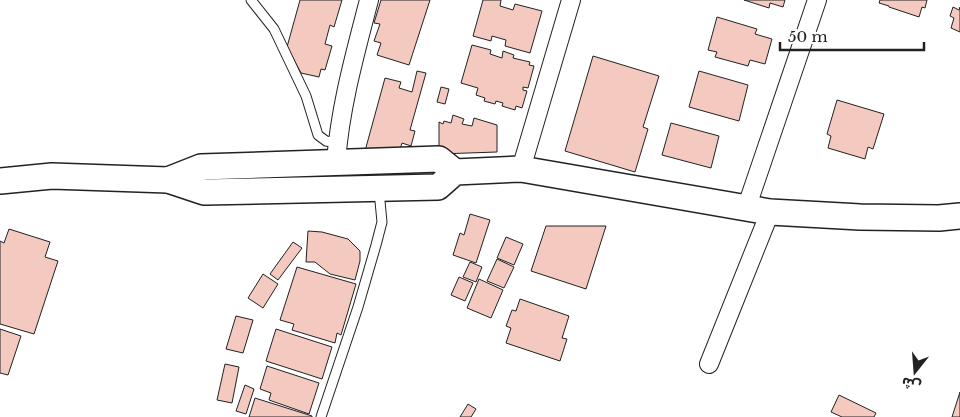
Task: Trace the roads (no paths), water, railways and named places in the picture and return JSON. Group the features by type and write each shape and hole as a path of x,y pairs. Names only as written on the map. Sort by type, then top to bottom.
{"street":[{"path":"337,153 346,89 369,0"},
{"path":"521,169 571,0"},
{"path":"746,208 817,0"},
{"path":"168,180 201,167 337,153 439,159 455,172"},
{"path":"0,181 52,176 168,180 204,192 379,188 438,186 455,172 521,169 770,212 939,218 960,216"},
{"path":"709,364 770,212"}],"lane":[{"path":"251,0 278,37 306,96 318,135 326,140 337,153"},
{"path":"322,417 358,307 382,222 379,188"}]}
